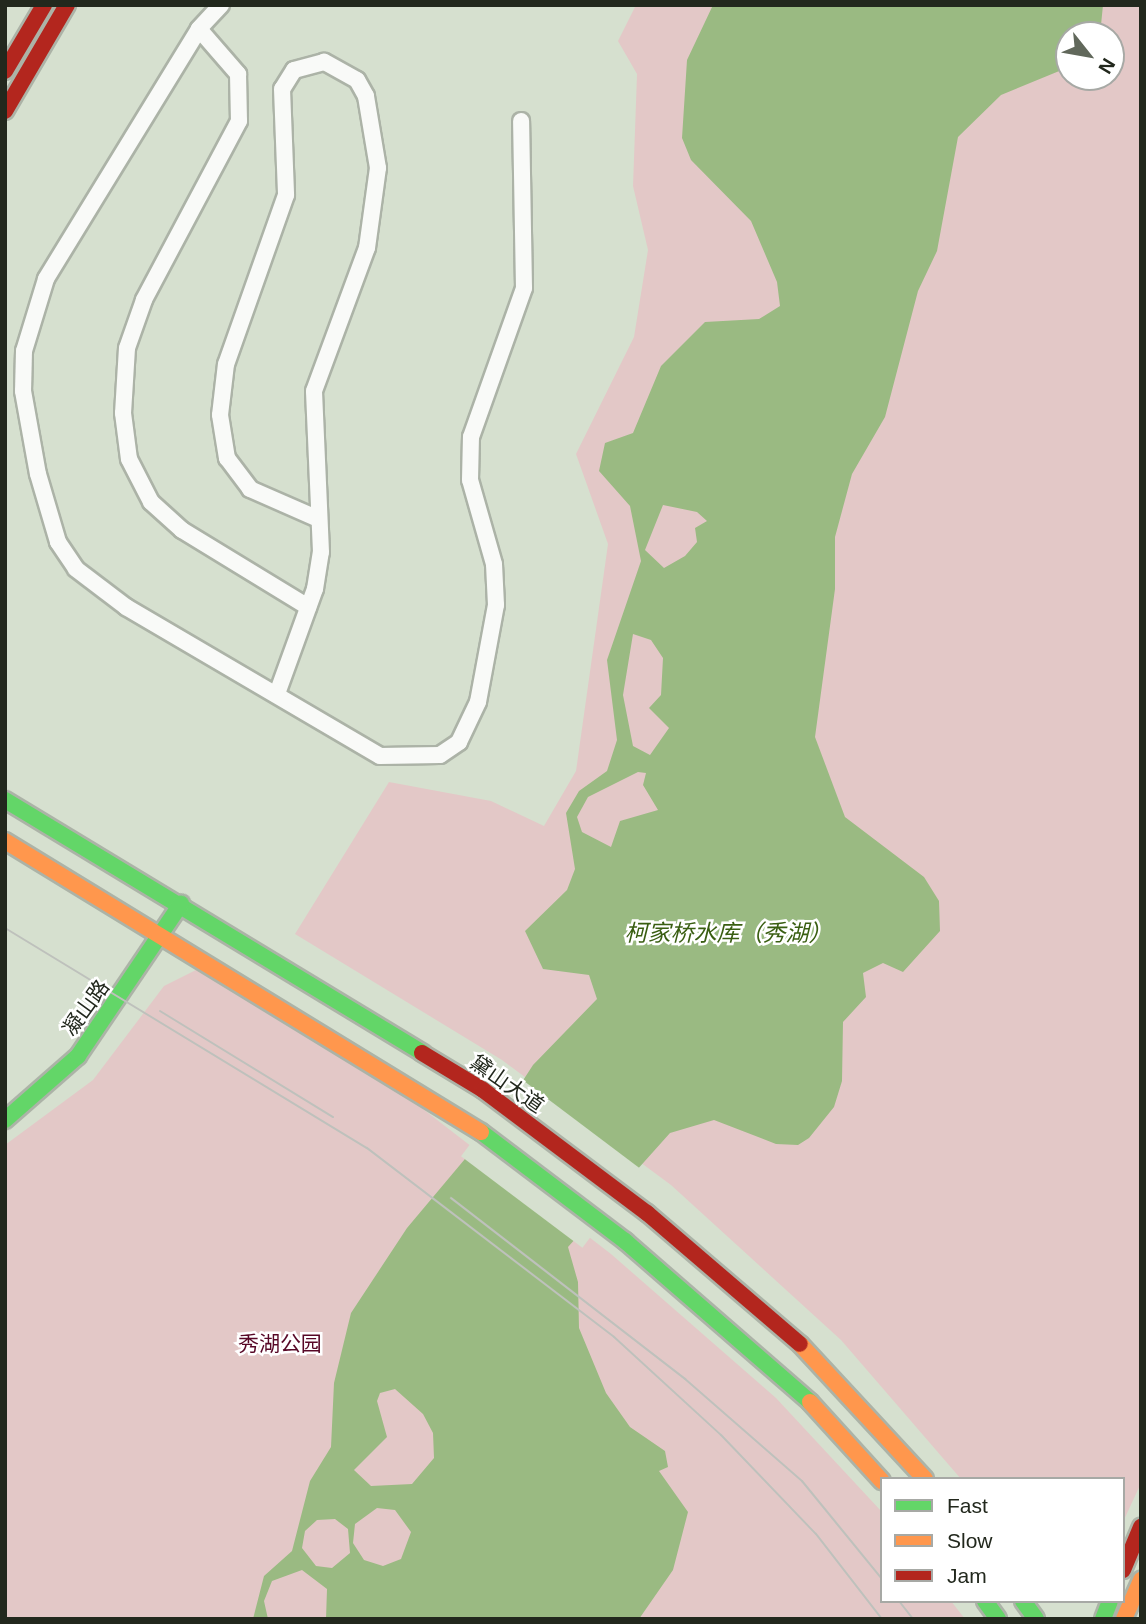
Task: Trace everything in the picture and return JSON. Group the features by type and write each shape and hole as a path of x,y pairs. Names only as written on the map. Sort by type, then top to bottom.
{"main road":[{"path":"5,71 44,5"},
{"path":"5,111 67,5"},
{"name":"黛山大道","path":"5,800 181,904 483,1090 647,1213 828,1368 923,1477"},
{"path":"5,841 164,932 463,1119 625,1241 806,1398 880,1479"},
{"name":"凝山路","path":"5,1120 78,1056 181,904"},
{"path":"1125,1565 1141,1527"},
{"path":"1125,1619 1141,1580"},
{"path":"986,1603 998,1619"},
{"path":"1024,1603 1036,1619"}],"street":[{"path":"221,5 200,29 46,279 24,351 23,391 58,542 76,569 126,607 278,691 380,757 440,755 459,742 478,702 496,605 494,564 470,480 471,437 524,288 521,121"},
{"path":"200,29 238,74 239,121 144,300 127,348 123,413 130,459 150,502 182,530 308,607"},
{"path":"278,691 308,607 321,552 316,518 314,391 367,248 378,168 366,96 358,80 324,62 295,70 282,89 286,195 226,364 220,415 227,458 250,489 316,518"}],"green space":[{"path":"636,5 1141,5 1141,1483 1125,1518 1125,1477 959,1477 841,1340 671,1185 502,1060 295,934 389,782 491,801 544,826 576,771 608,544 576,454 634,337 648,250 633,186 637,74 618,41"},
{"name":"秀湖公园","path":"196,970 397,1089 611,1254 776,1398 880,1510 880,1603 953,1603 965,1619 5,1619 5,1145 93,1080 164,986"}],"water":[{"name":"柯家桥水库（秀湖）","path":"713,5 1103,5 1101,21 1055,21 1055,73 1001,95 958,137 937,251 918,291 885,417 852,474 835,537 835,589 815,737 845,817 924,877 939,901 940,931 903,972 883,963 863,973 866,997 843,1022 842,1081 834,1107 809,1138 798,1145 776,1144 714,1120 670,1133 568,1247 578,1282 579,1328 606,1393 630,1427 665,1451 668,1467 659,1471 688,1512 673,1570 639,1619 326,1619 327,1589 302,1570 272,1581 264,1601 268,1619 253,1619 264,1576 292,1551 310,1481 331,1447 334,1383 351,1313 407,1228 496,1122 533,1065 597,999 589,975 543,969 525,931 567,890 575,869 566,813 579,791 607,771 617,740 607,660 641,561 630,506 599,471 605,443 633,433 661,366 705,322 759,319 780,306 777,282 751,221 691,160 682,138 687,60","holes":["663,505 697,512 707,521 695,528 697,542 685,556 664,568 645,550","633,634 651,640 663,658 661,695 649,708 669,728 650,755 633,746 623,695","638,772 646,773 643,785 658,810 620,821 611,847 582,832 577,817 588,797","395,1389 423,1414 433,1433 434,1458 412,1484 371,1486 354,1470 387,1437 377,1401 380,1393","377,1508 395,1510 411,1532 401,1559 383,1566 364,1560 353,1543 355,1524","335,1519 348,1529 350,1553 332,1568 316,1566 302,1548 305,1531 317,1520"]}],"pier":[{"path":"520,1078 641,1169 582,1248 461,1156"}],"tram line":[{"path":"5,928 367,1148 614,1337 721,1435 816,1534 882,1619"},
{"path":"160,1011 333,1117"},
{"path":"451,1198 685,1379 802,1481 880,1577"},
{"path":"901,1603 913,1619"}],"traffic: fast":[{"path":"5,800 422,1053"},
{"path":"5,1120 78,1056 181,904"},
{"path":"481,1132 625,1241 810,1402"},
{"path":"986,1603 998,1619"},
{"path":"1024,1603 1036,1619"},
{"path":"1103,1619 1109,1603"}],"traffic: slow":[{"path":"5,841 481,1132"},
{"path":"800,1344 923,1477"},
{"path":"810,1402 880,1479"},
{"path":"1124,1619 1141,1580"}],"traffic: jam":[{"path":"5,71 44,5"},
{"path":"5,111 67,5"},
{"path":"422,1053 483,1090 647,1213 800,1344"},
{"path":"1125,1565 1141,1527"}]}
